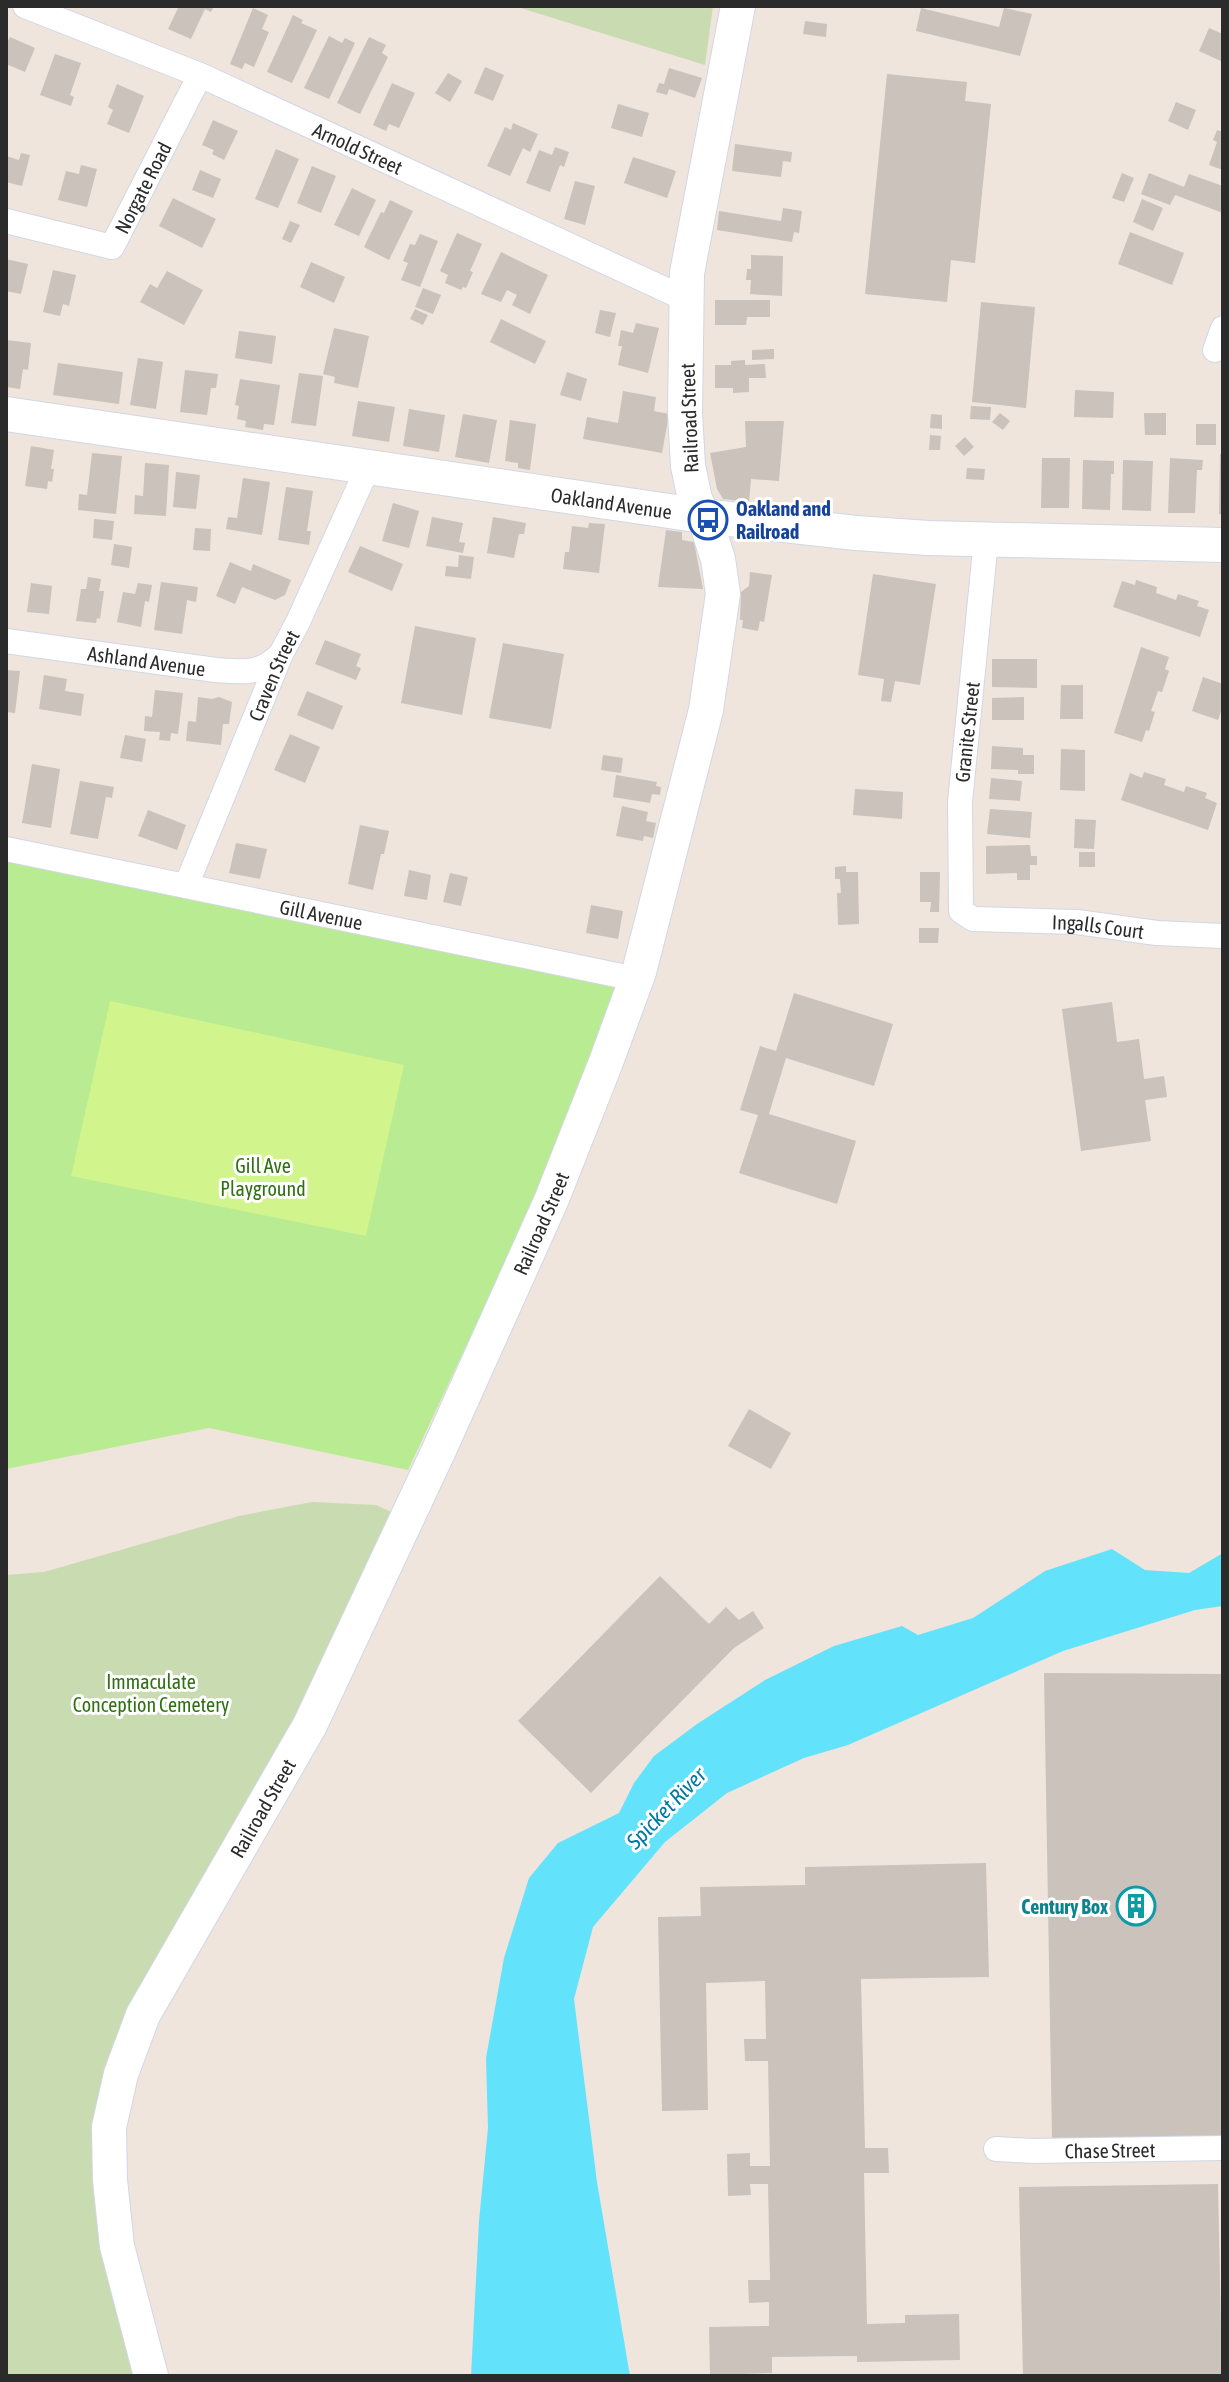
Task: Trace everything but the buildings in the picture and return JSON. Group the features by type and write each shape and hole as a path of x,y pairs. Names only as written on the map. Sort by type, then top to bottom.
{"main road":[{"name":"Railroad Street","path":"151,2376 117,2246 110,2180 109,2127 121,2074 143,2015 310,1725 551,1201 636,979 706,710 723,594 718,559 695,499 688,466 685,413 687,273 738,6"},
{"name":"Oakland Avenue","path":"6,414 703,516 928,538 1223,545"}],"street":[{"name":"Arnold Street","path":"25,6 200,75 688,300"},
{"name":"Norgate Road","path":"6,221 112,247 200,75"},
{"name":"Craven Street","path":"186,886 281,654 368,467"},
{"name":"Granite Street","path":"973,919 961,911 960,802 986,540"},
{"name":"Ashland Avenue","path":"6,641 249,672 268,667 281,654"},
{"name":"Gill Avenue","path":"6,849 636,979"},
{"name":"Ingalls Court","path":"973,919 1077,922 1157,933 1223,936"},
{"name":"Chase Street","path":"996,2149 1223,2148"}],"green space":[{"path":"514,6 713,6 705,65"},
{"name":"Gill Ave Playground","path":"6,861 617,985 547,1173 408,1470 209,1428 6,1469"},
{"path":"110,1001 404,1065 366,1236 71,1176"},
{"name":"Immaculate Conception Cemetery","path":"312,1502 376,1505 396,1514 294,1732 113,2043 95,2119 140,2376 6,2376 6,1575 44,1572 239,1516"}],"water":[{"name":"Spicket River","path":"1112,1549 1145,1570 1189,1573 1223,1553 1223,1606 1195,1610 1063,1651 848,1745 804,1758 727,1793 665,1842 593,1927 574,1999 597,2182 630,2376 471,2376 479,2221 488,2128 486,2058 504,1958 529,1878 558,1843 619,1813 634,1783 654,1756 765,1680 834,1646 902,1626 918,1635 973,1618 1045,1571"}],"place":[{"name":"Oakland and Railroad","path":"708,520"},
{"name":"Century Box","path":"1136,1906"}]}
